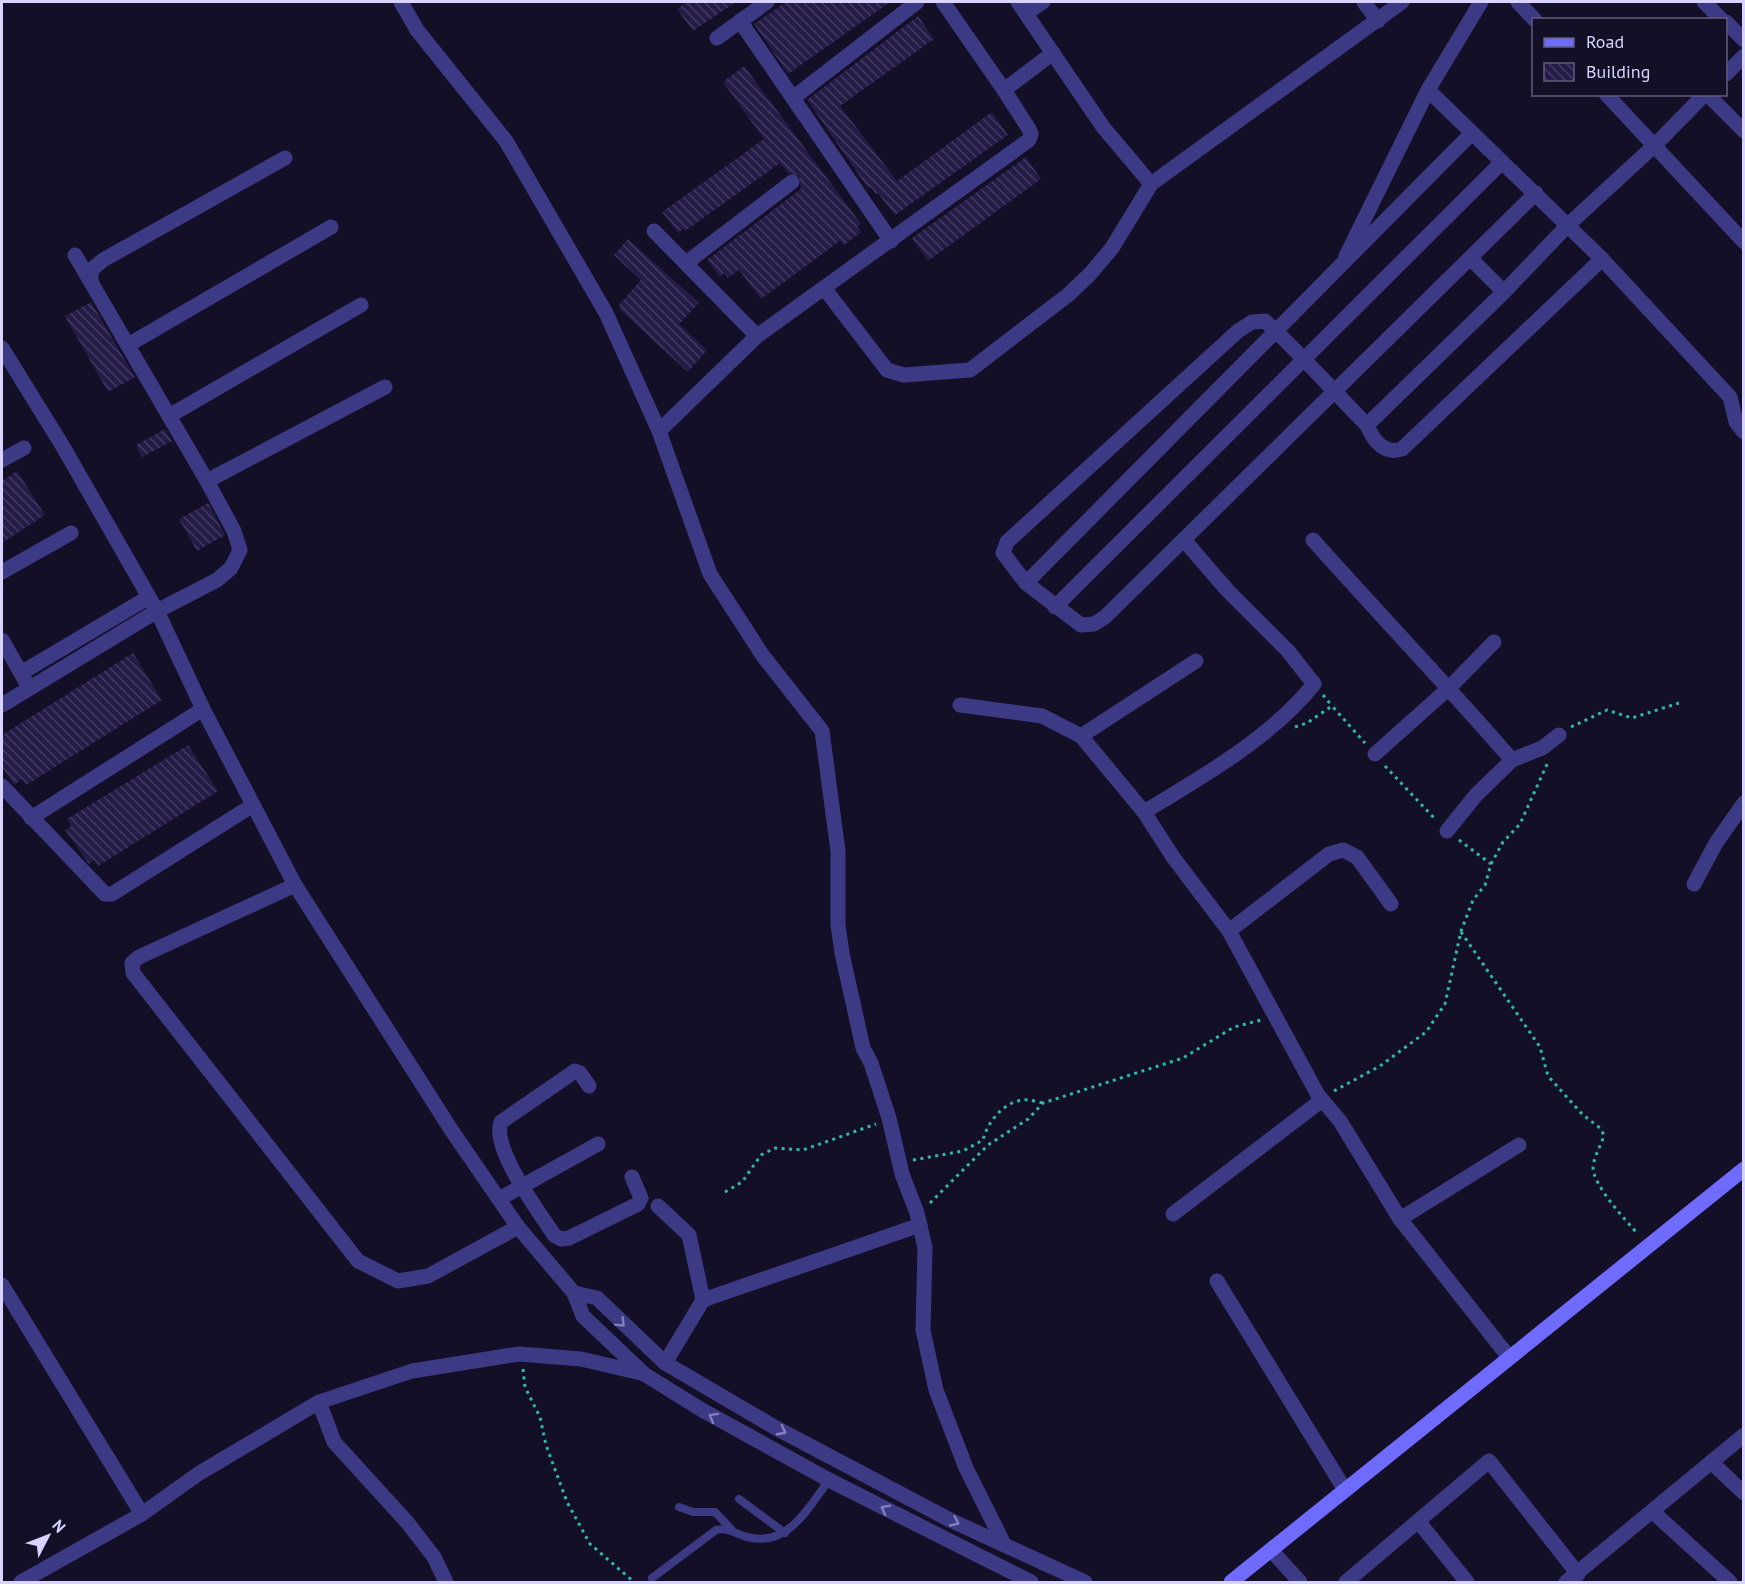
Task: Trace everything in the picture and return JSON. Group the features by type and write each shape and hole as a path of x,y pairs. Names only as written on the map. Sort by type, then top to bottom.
{"street":[{"path":"401,2 417,30 506,141 606,313 659,431 710,574 763,656 822,731 838,851 838,925 842,953 863,1048 871,1063 889,1118 899,1161 925,1248 923,1330 936,1390 966,1468 1004,1544"},
{"path":"717,38 767,2"},
{"path":"793,98 917,2"},
{"path":"659,431 757,336 1029,140 1031,134 1029,129 943,2"},
{"path":"1043,2 1022,7 1103,127 1151,184"},
{"path":"1364,2 1378,21"},
{"path":"824,288 887,370 904,375 970,370 1068,295 1090,274 1112,248 1151,184 1402,2"},
{"path":"1340,268 1428,90 1481,2"},
{"path":"1518,2 1533,18"},
{"path":"1704,2 1721,18"},
{"path":"740,21 891,241"},
{"path":"1727,24 1743,40"},
{"path":"1004,90 1053,52"},
{"path":"1727,72 1743,56"},
{"path":"1428,90 1602,259 1730,397 1741,424"},
{"path":"1608,96 1743,242"},
{"path":"1367,425 1504,292 1568,225 1655,146 1704,96"},
{"path":"1708,96 1743,131"},
{"path":"1026,583 1471,134"},
{"path":"91,282 91,270 104,260 285,158"},
{"path":"1055,607 1502,162"},
{"path":"686,263 792,182"},
{"path":"1536,193 1333,392 1184,540 1105,617 1094,624 1081,625 1026,583 1004,553 1007,542 1238,331 1252,322 1265,321 1304,359 1333,392 1367,425 1372,437 1380,446 1396,451 1402,449 1602,259"},
{"path":"128,345 331,227"},
{"path":"654,231 757,336"},
{"path":"2,705 157,611 218,580 231,568 240,550 234,531 207,481 75,255"},
{"path":"1470,258 1504,292"},
{"path":"169,416 361,305"},
{"path":"2,348 62,445 157,611 203,709 295,885 452,1131 518,1227 573,1293 583,1316 644,1374 702,1410 830,1480 1031,1582"},
{"path":"207,481 385,387"},
{"path":"2,460 24,448"},
{"path":"2,572 71,532"},
{"path":"1144,812 1209,773 1282,717 1314,684 1288,651 1228,591 1184,540"},
{"path":"1313,540 1512,760"},
{"path":"21,673 149,597"},
{"path":"2,640 29,688"},
{"path":"1375,754 1449,688 1494,642"},
{"path":"1081,736 1196,661"},
{"path":"960,705 1042,716 1081,736 1144,812 1173,858 1229,931 1320,1098 1340,1121 1400,1219 1508,1356"},
{"path":"31,818 203,709"},
{"path":"1447,831 1476,795 1512,760 1542,748 1560,735"},
{"path":"2,786 100,892 112,894 253,805"},
{"path":"1694,884 1716,843 1743,803"},
{"path":"1229,931 1329,854 1343,850 1357,857 1391,904"},
{"path":"295,885 139,957 132,963 133,973 358,1262 398,1281 428,1276 518,1227"},
{"path":"589,1086 580,1073 575,1071 501,1122 500,1138 522,1186 554,1235 561,1239 590,1228 638,1204 641,1197 632,1177"},
{"path":"1173,1214 1320,1098"},
{"path":"499,1199 598,1144"},
{"path":"1400,1219 1519,1145"},
{"path":"1231,1582 1508,1356 1650,1247 1743,1169"},
{"path":"658,1206 689,1235 699,1272 703,1300 666,1363"},
{"path":"703,1300 918,1219"},
{"path":"1217,1281 1345,1490"},
{"path":"2,1285 142,1514"},
{"path":"573,1293 597,1298 666,1363 776,1428 950,1520 1085,1582"},
{"path":"21,1582 142,1514 218,1461 319,1402 412,1371 519,1354 581,1359 644,1374"},
{"path":"319,1402 334,1442 407,1522 434,1557 446,1582"},
{"path":"1346,1582 1489,1461 1572,1578 1743,1435"},
{"path":"1711,1462 1743,1493"},
{"path":"1653,1512 1730,1582"},
{"path":"1418,1521 1467,1582"},
{"path":"1271,1550 1300,1582"}],"lane":[{"path":"679,1507 693,1512 715,1512 732,1530 747,1537 762,1539 785,1533 830,1480"},
{"path":"739,1499 785,1533"},
{"path":"652,1578 716,1530 732,1530"}],"path":[{"path":"1320,1098 1355,1081 1426,1032 1445,1004 1461,931 1473,900 1485,885 1491,864 1503,842 1520,824 1560,735 1576,724 1607,710 1632,718 1679,703"},
{"path":"1282,717 1295,727 1306,723 1332,706 1447,831 1491,864"},
{"path":"1461,931 1540,1047 1548,1076 1582,1114 1600,1128 1604,1135 1593,1164 1593,1174 1623,1218 1650,1247"},
{"path":"899,1161 930,1159 963,1151 983,1140 987,1126 1006,1107 1023,1100 1042,1103 1183,1058 1234,1027 1276,1016"},
{"path":"918,1219 988,1145 1028,1119 1042,1103"},
{"path":"725,1192 742,1182 761,1155 775,1148 803,1150 889,1118"},
{"path":"519,1354 525,1387 540,1417 546,1445 567,1502 590,1544 634,1582"}],"building":[{"path":"687,2 736,2 693,31 677,9"},
{"path":"786,2 890,2 788,74 754,24"},
{"path":"918,16 934,39 840,106 897,181 992,112 1008,135 895,215 878,193 868,188 807,100"},
{"path":"744,66 861,224 857,227 861,232 844,245 840,241 761,299 739,270 728,278 724,273 720,277 707,260 801,189 799,176 788,173 780,163 685,231 683,229 678,233 662,212 764,139 723,82"},
{"path":"1026,157 1041,179 928,261 912,238"},
{"path":"628,239 699,303 679,324 707,350 688,372 619,309 621,307 619,305 641,280 614,255"},
{"path":"91,302 135,377 108,392 65,316"},
{"path":"165,429 172,441 142,457 136,445"},
{"path":"17,471 45,515 2,543 2,481"},
{"path":"208,503 225,535 197,551 179,519"},
{"path":"133,653 162,700 26,785 22,779 14,785 2,767 2,735"},
{"path":"188,745 218,791 98,866 94,860 89,864 65,830 71,826 67,819"}]}
